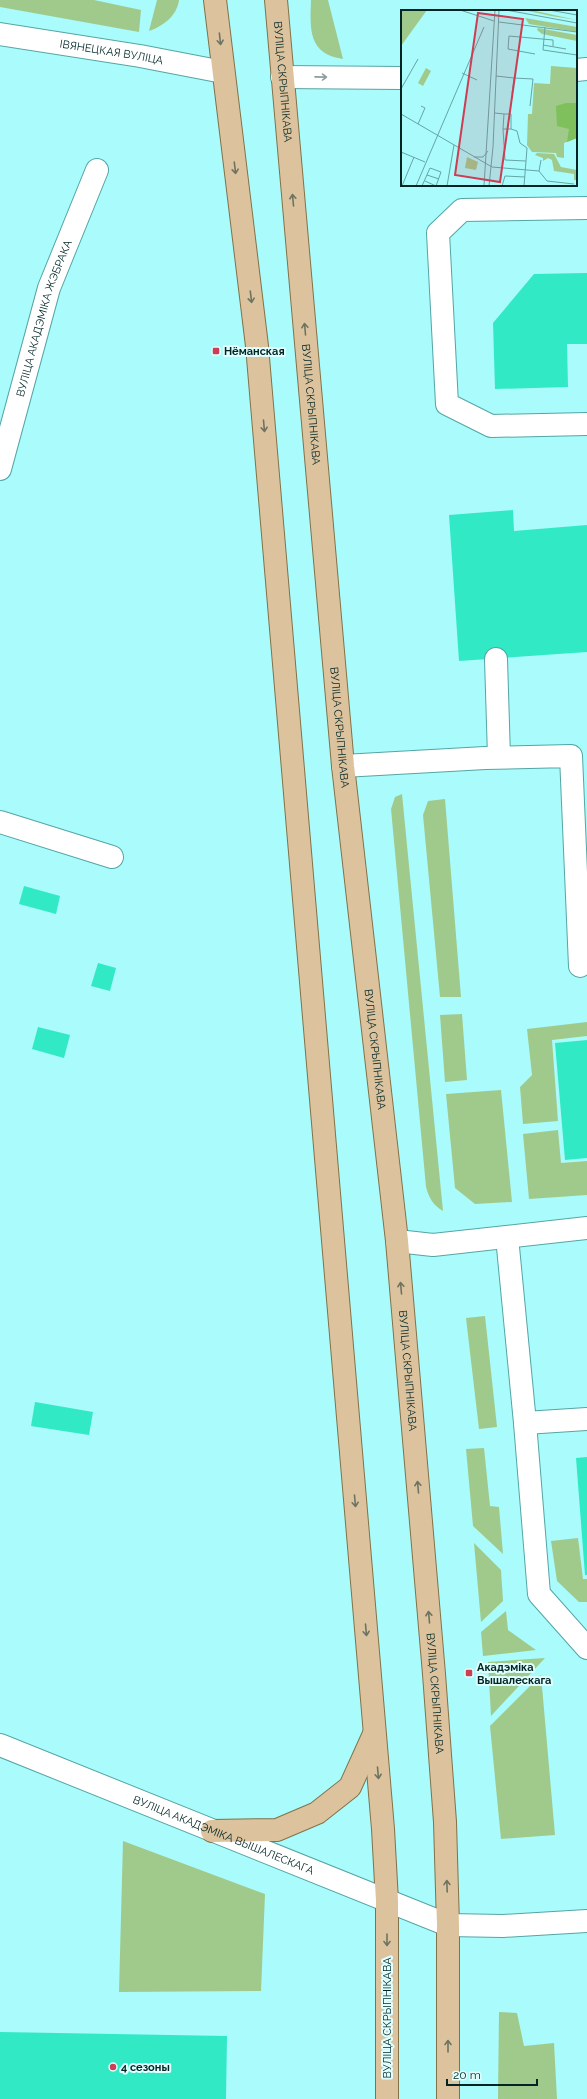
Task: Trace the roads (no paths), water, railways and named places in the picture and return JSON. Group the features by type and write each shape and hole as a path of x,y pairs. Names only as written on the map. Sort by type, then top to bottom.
{"main road":[{"name":"ВУЛІЦА СКРЫПНІКАВА","path":"215,0 257,346 375,1733 387,1901 387,2099"},
{"name":"ВУЛІЦА СКРЫПНІКАВА","path":"276,0 343,766 397,1241 434,1674 445,1822 448,1925 448,2099"},
{"path":"212,1831 277,1830 318,1813 350,1787 375,1733"}],"street":[{"name":"ІВЯНЕЦКАЯ ВУЛІЦА","path":"0,34 140,56 223,72"},
{"path":"577,70 587,69"},
{"path":"282,77 401,78"},
{"name":"ВУЛІЦА АКАДЭМІКА ЖЭБРАКА","path":"0,469 49,288 97,170"},
{"path":"587,208 462,210 438,233 447,404 491,426 587,424"},
{"path":"496,659 499,757"},
{"path":"343,766 499,757 579,755 580,966"},
{"path":"0,822 112,857"},
{"path":"397,1241 433,1244 587,1228"},
{"path":"506,1237 525,1423 539,1594 587,1648"},
{"path":"525,1423 587,1419"},
{"name":"ВУЛІЦА АКАДЭМІКА ВЫШАЛЕСКАГА","path":"0,1744 212,1831 448,1925"},
{"path":"448,1925 503,1926 587,1921"}],"place":[{"name":"Нёманская","path":"216,351"},
{"name":"Акадэміка Вышалескага","path":"469,1673"},
{"name":"4 сезоны","path":"113,2067"}]}
